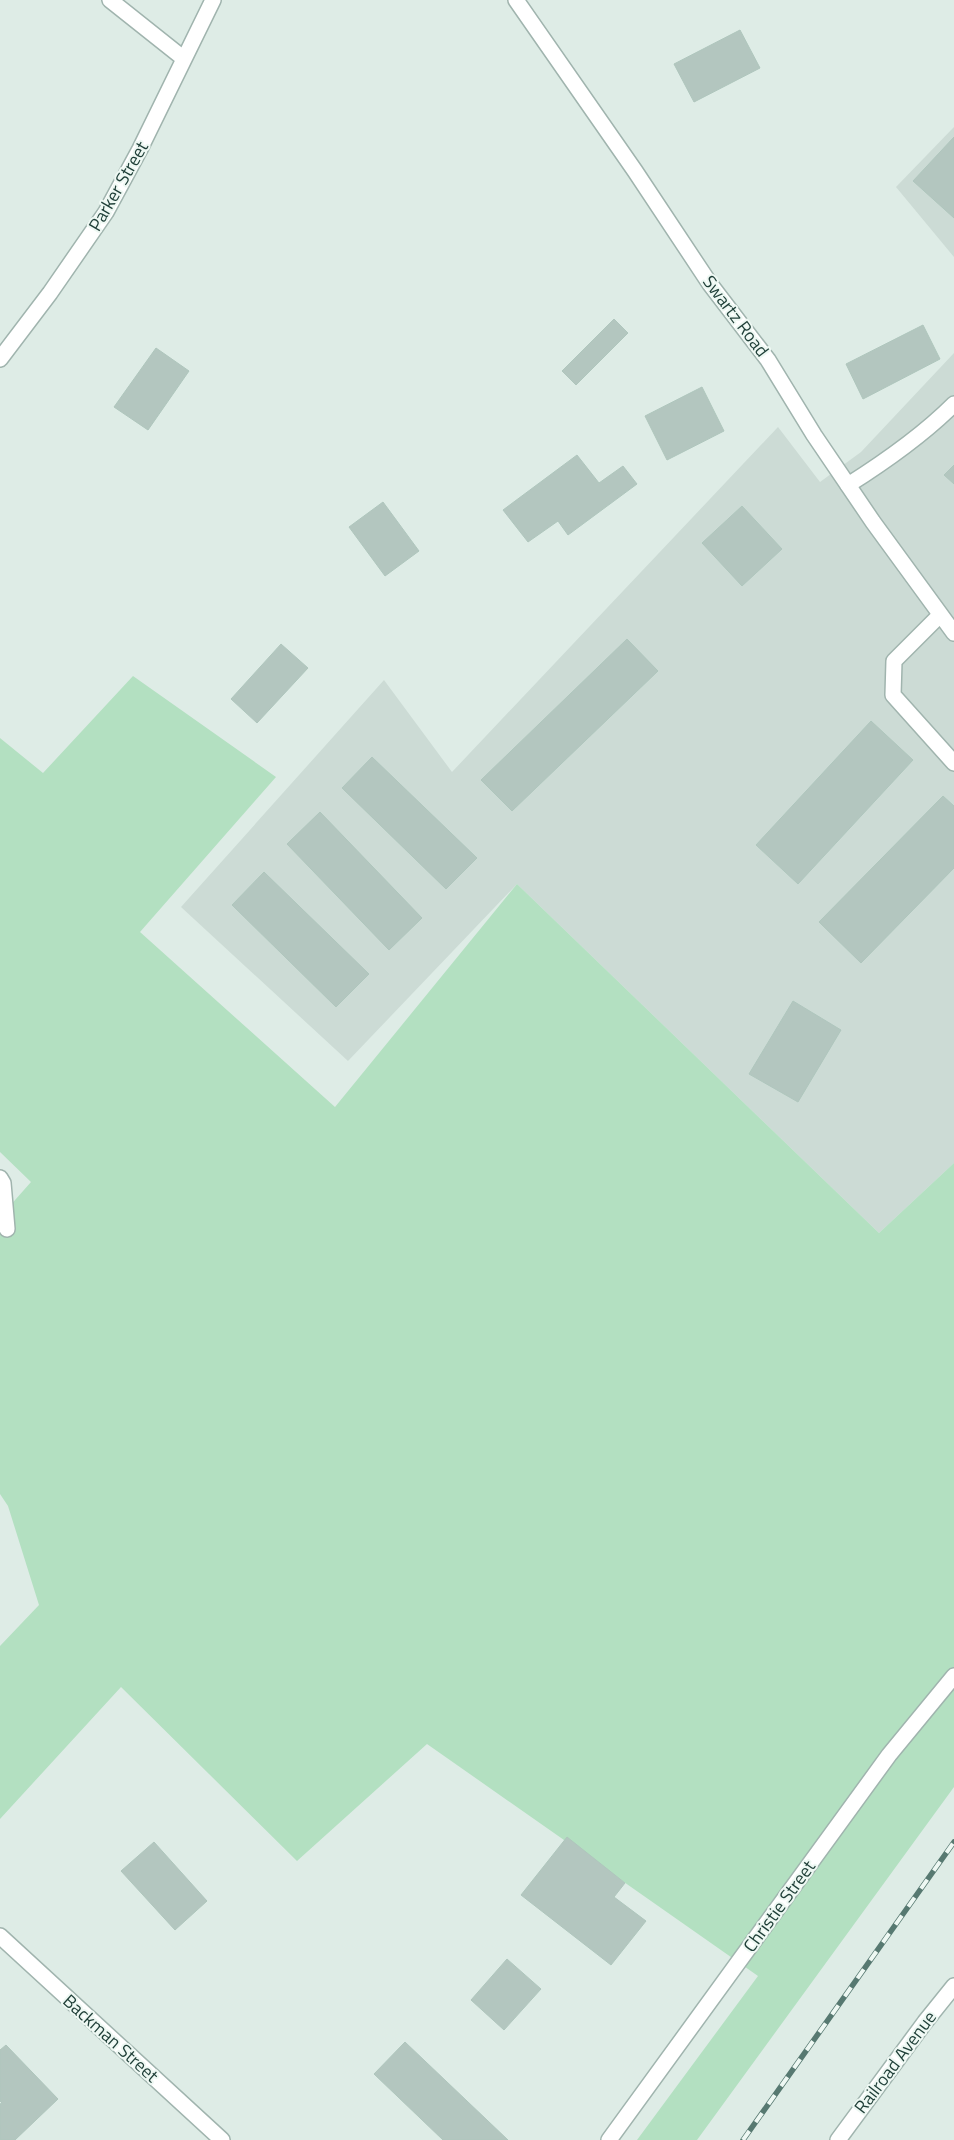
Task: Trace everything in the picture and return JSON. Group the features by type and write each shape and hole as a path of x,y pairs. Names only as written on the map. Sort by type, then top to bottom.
{"street":[{"path":"110,0 183,58"},
{"name":"Parker Street","path":"0,358 50,293 106,212 140,148 213,0"},
{"name":"Swartz Road","path":"516,0 635,171 710,284 768,360 848,485 908,573 954,633"},
{"path":"848,485 901,451 928,430 954,404"},
{"path":"940,615 894,661 893,695 953,761"},
{"path":"0,1178 3,1183 7,1229"},
{"name":"Christie Street","path":"609,2140 889,1755 954,1676"},
{"name":"Backman Street","path":"0,1936 222,2140"},
{"name":"Railroad Avenue","path":"838,2140 925,2022 954,1986"}],"shaded area":[{"path":"954,127 954,257 896,187"},
{"path":"954,353 954,1163 879,1233 517,884 348,1061 181,907 384,680 452,772 778,427 820,482 861,452"}],"green space":[{"path":"133,676 276,777 140,932 335,1107 517,884 879,1233 954,1163 954,1787 697,2140 637,2140 758,1976 427,1744 297,1861 121,1687 0,1819 0,1646 39,1605 8,1506 0,1494 0,1217 31,1182 0,1152 0,738 43,773"}],"building":[{"path":"740,30 760,68 694,102 674,64"},
{"path":"954,137 954,218 913,181"},
{"path":"614,319 628,333 576,385 562,371"},
{"path":"923,325 940,359 863,399 846,364"},
{"path":"156,348 189,371 148,430 114,407"},
{"path":"702,387 724,431 667,460 645,416"},
{"path":"577,455 599,483 623,466 637,484 568,535 558,521 528,542 503,510"},
{"path":"954,465 954,484 944,475"},
{"path":"383,502 419,551 385,576 349,527"},
{"path":"742,506 782,549 742,586 702,543"},
{"path":"627,639 658,671 512,811 481,780"},
{"path":"281,644 308,668 257,723 231,699"},
{"path":"871,721 913,760 798,884 756,845"},
{"path":"372,757 477,858 446,889 342,788"},
{"path":"943,796 954,806 954,868 861,963 819,922"},
{"path":"320,812 422,918 389,950 287,844"},
{"path":"264,872 369,974 336,1007 232,905"},
{"path":"793,1001 841,1030 798,1102 749,1074"},
{"path":"567,1837 625,1883 614,1897 646,1921 611,1965 521,1895"},
{"path":"154,1842 207,1901 175,1930 121,1871"},
{"path":"507,1959 541,1989 504,2030 471,2000"},
{"path":"405,2042 508,2140 443,2140 374,2074"},
{"path":"6,2045 58,2099 15,2140 0,2140 0,2104 2,2103 0,2101 0,2050"}],"railway":[{"path":"743,2140 954,1842"}]}
